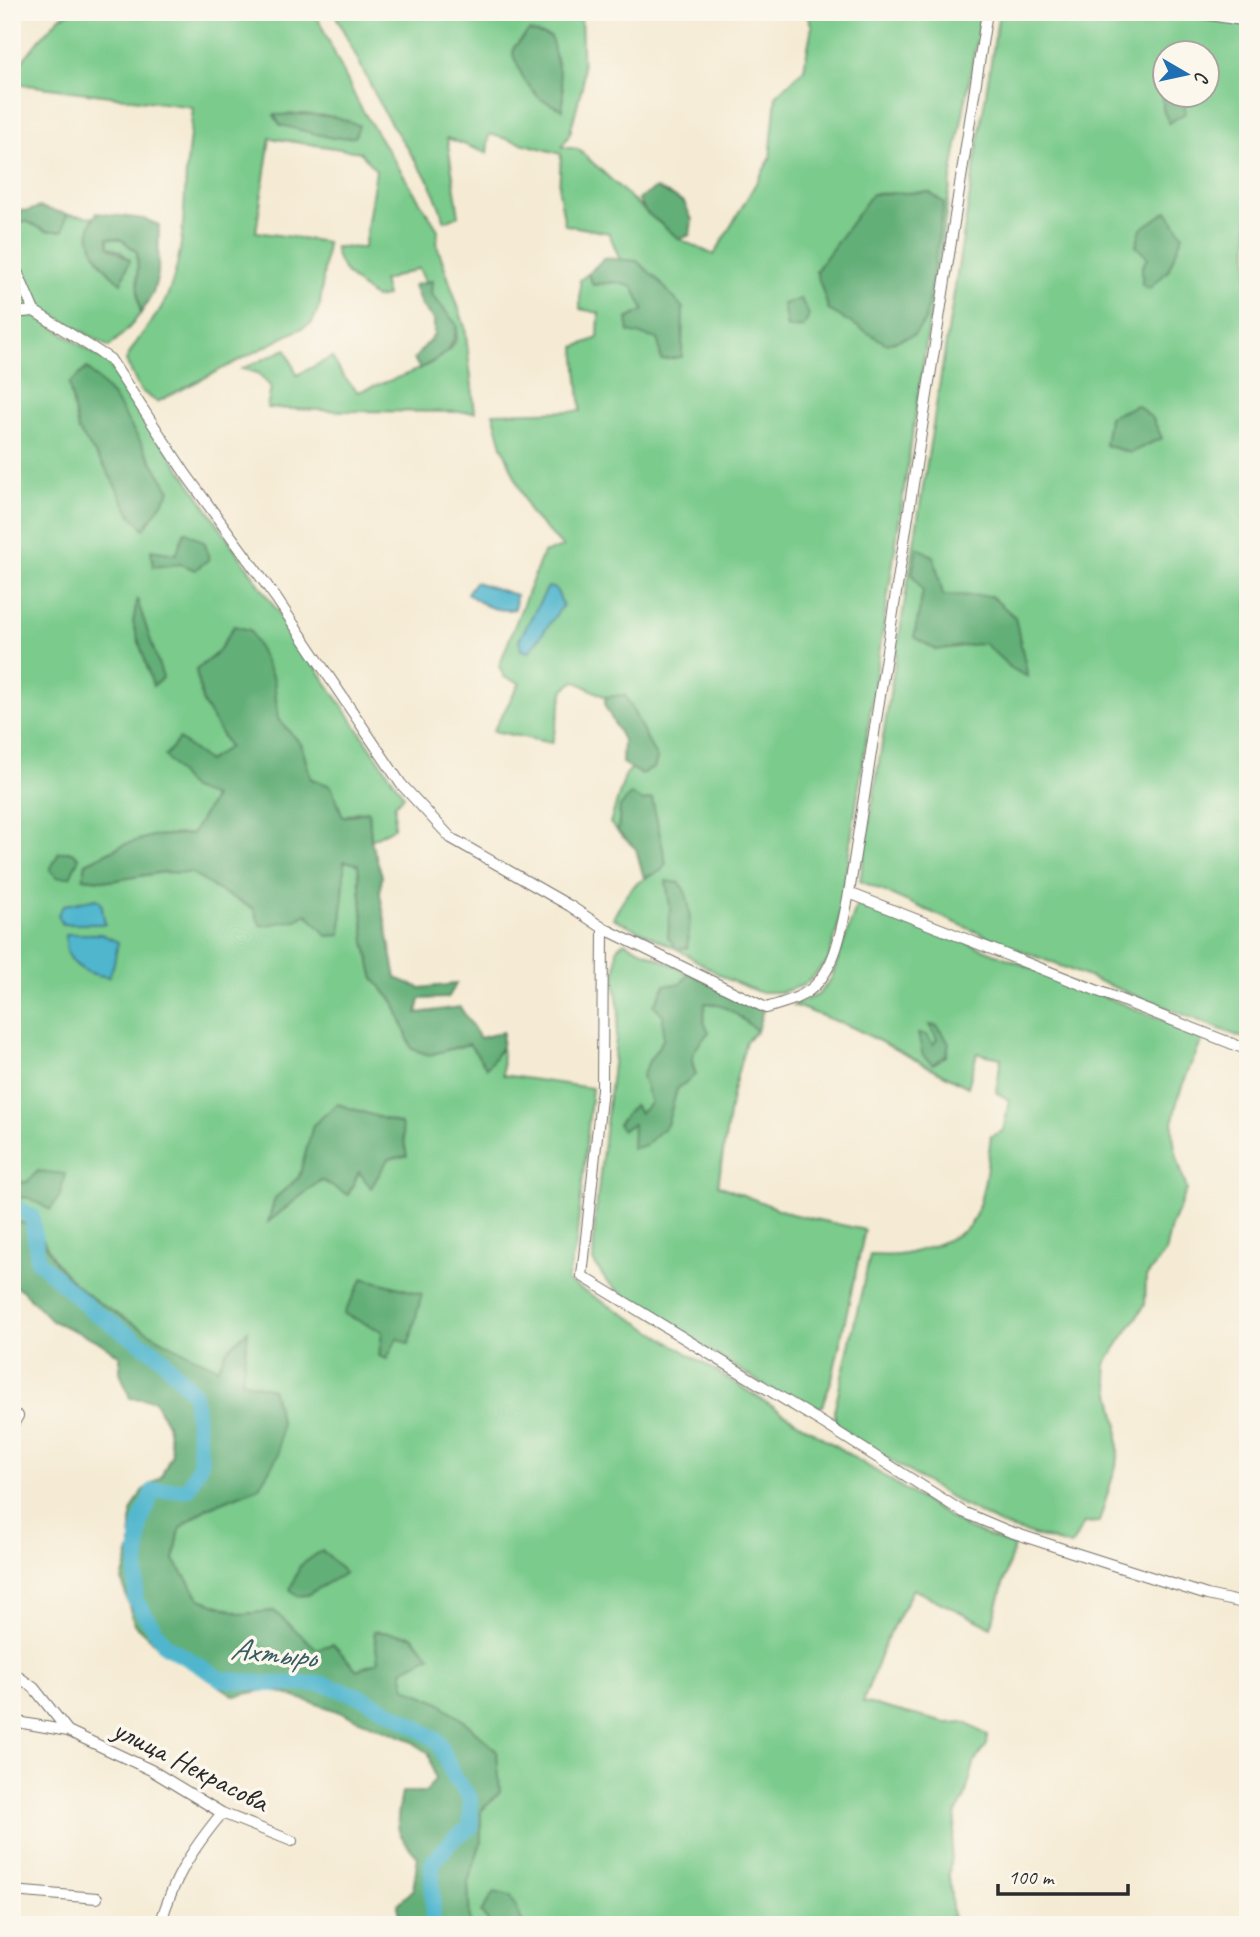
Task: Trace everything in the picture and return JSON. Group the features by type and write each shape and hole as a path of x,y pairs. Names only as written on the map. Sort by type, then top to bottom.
{"street":[{"path":"12,260 34,311 110,359 185,473 275,598 401,784 451,838 570,906 603,928 766,1008 809,991 832,964 849,893 987,12"},
{"path":"1191,12 1248,21"},
{"path":"12,313 34,311"},
{"path":"849,893 1248,1050"},
{"path":"603,928 601,1089 582,1276 963,1512 1008,1531 1072,1552 1207,1595 1248,1604"},
{"path":"12,1426 18,1416"},
{"name":"улица Некрасова","path":"12,1672 34,1688 68,1731"},
{"name":"улица Некрасова","path":"12,1721 68,1731 151,1770 222,1813 292,1841"},
{"path":"160,1925 170,1892 194,1847 222,1813"},
{"path":"12,1891 97,1898"}],"green space":[{"path":"71,12 315,12 358,103 438,230 437,245 465,327 475,412 267,408 271,387 258,373 242,369 286,349 297,375 332,357 343,376 358,392 426,366 449,350 457,336 457,325 430,293 431,281 425,282 419,268 383,281 387,296 375,298 349,276 340,263 335,247 364,248 376,170 360,152 270,138 256,232 327,242 320,305 312,323 157,402 140,390 126,361 136,342 161,308 175,274 182,231 193,107 12,83 12,74 39,40 60,17"},
{"path":"334,12 581,12 583,83 570,133 562,147 578,149 679,239 714,255 770,159 776,96 804,69 812,26 805,12 982,12 953,167 837,931 828,961 804,985 782,992 759,992 727,979 677,949 613,918 631,888 660,870 666,863 652,799 620,807 618,832 610,823 625,776 632,767 657,759 625,695 605,697 575,681 564,689 552,743 493,731 520,683 504,677 499,666 543,553 563,547 530,513 502,446 493,413 581,411 575,347 598,338 599,313 580,309 580,280 588,274 593,285 616,282 633,287 658,339 682,357 637,261 620,260 609,233 565,225 559,192 561,154 489,134 487,153 447,138 459,216 445,221 430,183 386,116"},
{"path":"999,12 1161,12 1248,25 1248,1040 1002,943 860,881"},
{"path":"529,31 551,37 563,89 563,110 540,99 524,80 513,55 514,47"},
{"path":"1185,108 1185,113 1169,123 1163,110"},
{"path":"274,115 336,117 359,125 355,137 332,138 280,125"},
{"path":"656,188 684,202 692,220 690,235 680,239 646,212 638,199"},
{"path":"929,192 944,203 925,321 914,335 887,344 829,310 816,271 872,194"},
{"path":"39,207 67,214 63,231 46,231 28,222 12,221 12,210 28,211"},
{"path":"1167,211 1183,235 1168,271 1149,289 1142,285 1142,266 1148,258 1136,246 1141,229"},
{"path":"97,213 144,219 159,225 158,274 153,293 141,313 137,252 121,239 108,238 108,246 130,260 121,283 106,269 94,251 90,232"},
{"path":"67,214 94,217 92,237 96,254 106,269 121,283 130,260 120,251 108,246 108,238 121,239 137,252 141,313 109,347 45,310 12,305 12,221 28,222 46,231 63,231"},
{"path":"604,258 637,261 683,308 682,357 661,360 658,339 629,332 627,319 644,310 633,287 616,282 593,285 588,274"},
{"path":"432,281 431,294 457,325 453,341 446,352 420,369 414,359 434,335 434,320 421,305 414,285"},
{"path":"801,299 809,315 804,327 787,328 783,304"},
{"path":"34,315 107,362 404,796 395,804 394,828 371,840 369,811 343,817 331,786 311,779 301,744 278,719 274,680 234,626 218,652 196,670 203,703 229,747 208,761 212,800 206,814 192,834 152,836 123,845 86,863 84,878 111,881 163,872 192,873 253,908 307,914 341,934 344,861 358,864 365,942 374,979 394,1002 412,1049 429,1055 469,1044 487,1067 502,1047 503,1075 592,1088 576,1244 567,1281 631,1318 967,1528 1014,1546 991,1627 913,1589 886,1640 863,1702 946,1723 964,1722 987,1735 987,1745 975,1761 964,1800 956,1813 949,1875 953,1917 938,1925 470,1925 468,1882 481,1842 481,1810 497,1751 440,1704 406,1688 402,1670 429,1656 412,1636 374,1632 379,1662 357,1670 333,1645 317,1650 274,1611 242,1614 200,1599 174,1560 180,1528 207,1508 259,1487 273,1390 242,1382 248,1331 226,1351 218,1368 198,1359 155,1338 92,1298 59,1267 38,1232 24,1223 12,1220 17,1197 29,1198 27,1182 12,1183 12,317"},
{"path":"87,368 113,396 170,491 144,529 131,515 106,469 78,430 69,384"},
{"path":"1137,405 1153,419 1162,438 1130,453 1105,445 1109,417"},
{"path":"185,531 205,543 209,559 195,570 181,564 153,567 151,550 176,554"},
{"path":"917,547 934,557 943,595 991,596 1015,617 1028,677 1012,669 984,643 936,650 914,637 923,591 912,574"},
{"path":"137,599 163,678 153,686 133,623"},
{"path":"234,626 250,630 274,680 278,719 301,744 311,779 331,786 343,817 369,811 371,840 382,876 380,894 396,978 420,988 456,984 448,998 420,999 417,1013 460,1007 480,1038 503,1032 502,1047 487,1068 469,1044 429,1055 412,1049 394,1002 374,979 365,942 358,864 344,861 341,935 327,936 307,914 296,920 261,926 253,908 192,873 163,872 111,881 83,878 86,863 123,845 152,836 192,834 214,797 191,789 165,756 179,739 208,761 229,747 203,703 196,670 218,652"},
{"path":"625,695 657,759 654,768 641,774 622,763 623,740 605,706 605,697"},
{"path":"631,794 643,801 652,799 666,863 661,871 644,878 636,849 618,832 620,807"},
{"path":"59,852 73,852 79,858 70,877 57,877 50,870"},
{"path":"666,881 680,883 687,898 690,914 687,948 677,949 668,937 670,908"},
{"path":"864,902 1204,1036 1189,1068 1174,1113 1175,1150 1187,1190 1171,1226 1165,1253 1146,1277 1145,1305 1105,1364 1118,1426 1118,1459 1099,1522 1084,1523 1071,1546 1006,1527 961,1504 853,1437 836,1423 834,1411 870,1255 906,1254 938,1244 967,1228 980,1202 991,1136 1003,1131 1009,1100 996,1092 1001,1058 977,1053 968,1087 854,1028 793,1005 818,995 831,979 857,905"},
{"path":"624,942 689,973 663,1014 663,1040 649,1061 651,1103 640,1113 635,1106 633,1124 667,1125 677,1089 696,1074 693,1056 703,1026 705,1003 726,1008 757,1031 746,1041 732,1095 718,1185 791,1214 865,1230 832,1379 822,1406 814,1410 793,1403 658,1319 607,1282 593,1261 595,1218 619,1012 615,983 617,948"},
{"path":"689,973 763,1010 757,1031 726,1008 705,1003 704,1022 709,1032 697,1046 693,1056 696,1074 677,1089 667,1125 645,1145 632,1149 633,1124 622,1130 618,1124 634,1105 640,1113 651,1103 642,1076 663,1040 663,1015 654,1005 665,985 681,984"},
{"path":"929,1025 937,1026 949,1043 946,1056 933,1064 923,1056 918,1034 927,1035 933,1045 937,1039"},
{"path":"337,1104 401,1124 407,1156 388,1159 371,1188 359,1172 348,1195 321,1180 268,1222 275,1198 299,1177 313,1125"},
{"path":"38,1171 65,1174 59,1197 50,1210 29,1198 17,1197 12,1213 12,1183 27,1182"},
{"path":"12,1220 24,1223 38,1232 59,1267 87,1294 141,1328 208,1364 218,1368 226,1351 248,1330 242,1381 272,1389 281,1423 278,1455 259,1487 207,1508 180,1528 174,1560 200,1599 242,1614 274,1611 317,1649 333,1644 357,1670 378,1662 374,1631 412,1636 430,1656 402,1670 406,1688 440,1703 497,1751 500,1792 481,1811 481,1842 468,1882 470,1925 398,1925 398,1904 413,1890 418,1857 400,1834 398,1813 402,1792 426,1792 435,1779 429,1753 408,1739 329,1708 270,1689 235,1696 161,1649 134,1624 122,1580 131,1548 131,1512 142,1491 161,1477 172,1453 167,1424 154,1400 130,1398 120,1372 120,1356 96,1340 52,1321 21,1289 12,1285"},
{"path":"363,1278 422,1294 409,1344 397,1338 387,1359 379,1356 382,1331 344,1314"},
{"path":"322,1550 345,1573 307,1595 297,1596 290,1589 300,1566"},
{"path":"494,1892 511,1896 524,1925 491,1925 481,1913"}],"water":[{"path":"475,582 516,595 515,609 495,609 478,601 467,593"},
{"path":"548,587 556,589 563,605 529,652 521,650 519,640"},
{"path":"97,899 101,902 105,924 62,924 58,914 64,905"},
{"path":"66,934 101,934 118,942 109,977 83,970 71,960"}],"waterway":[{"name":"Ахтырь","path":"12,1204 32,1217 38,1261 91,1310 160,1356 194,1394 201,1462 188,1489 153,1491 140,1523 135,1600 165,1645 221,1679 268,1684 323,1684 359,1696 402,1718 438,1741 454,1777 470,1798 471,1827 454,1838 432,1863 433,1925"}]}
